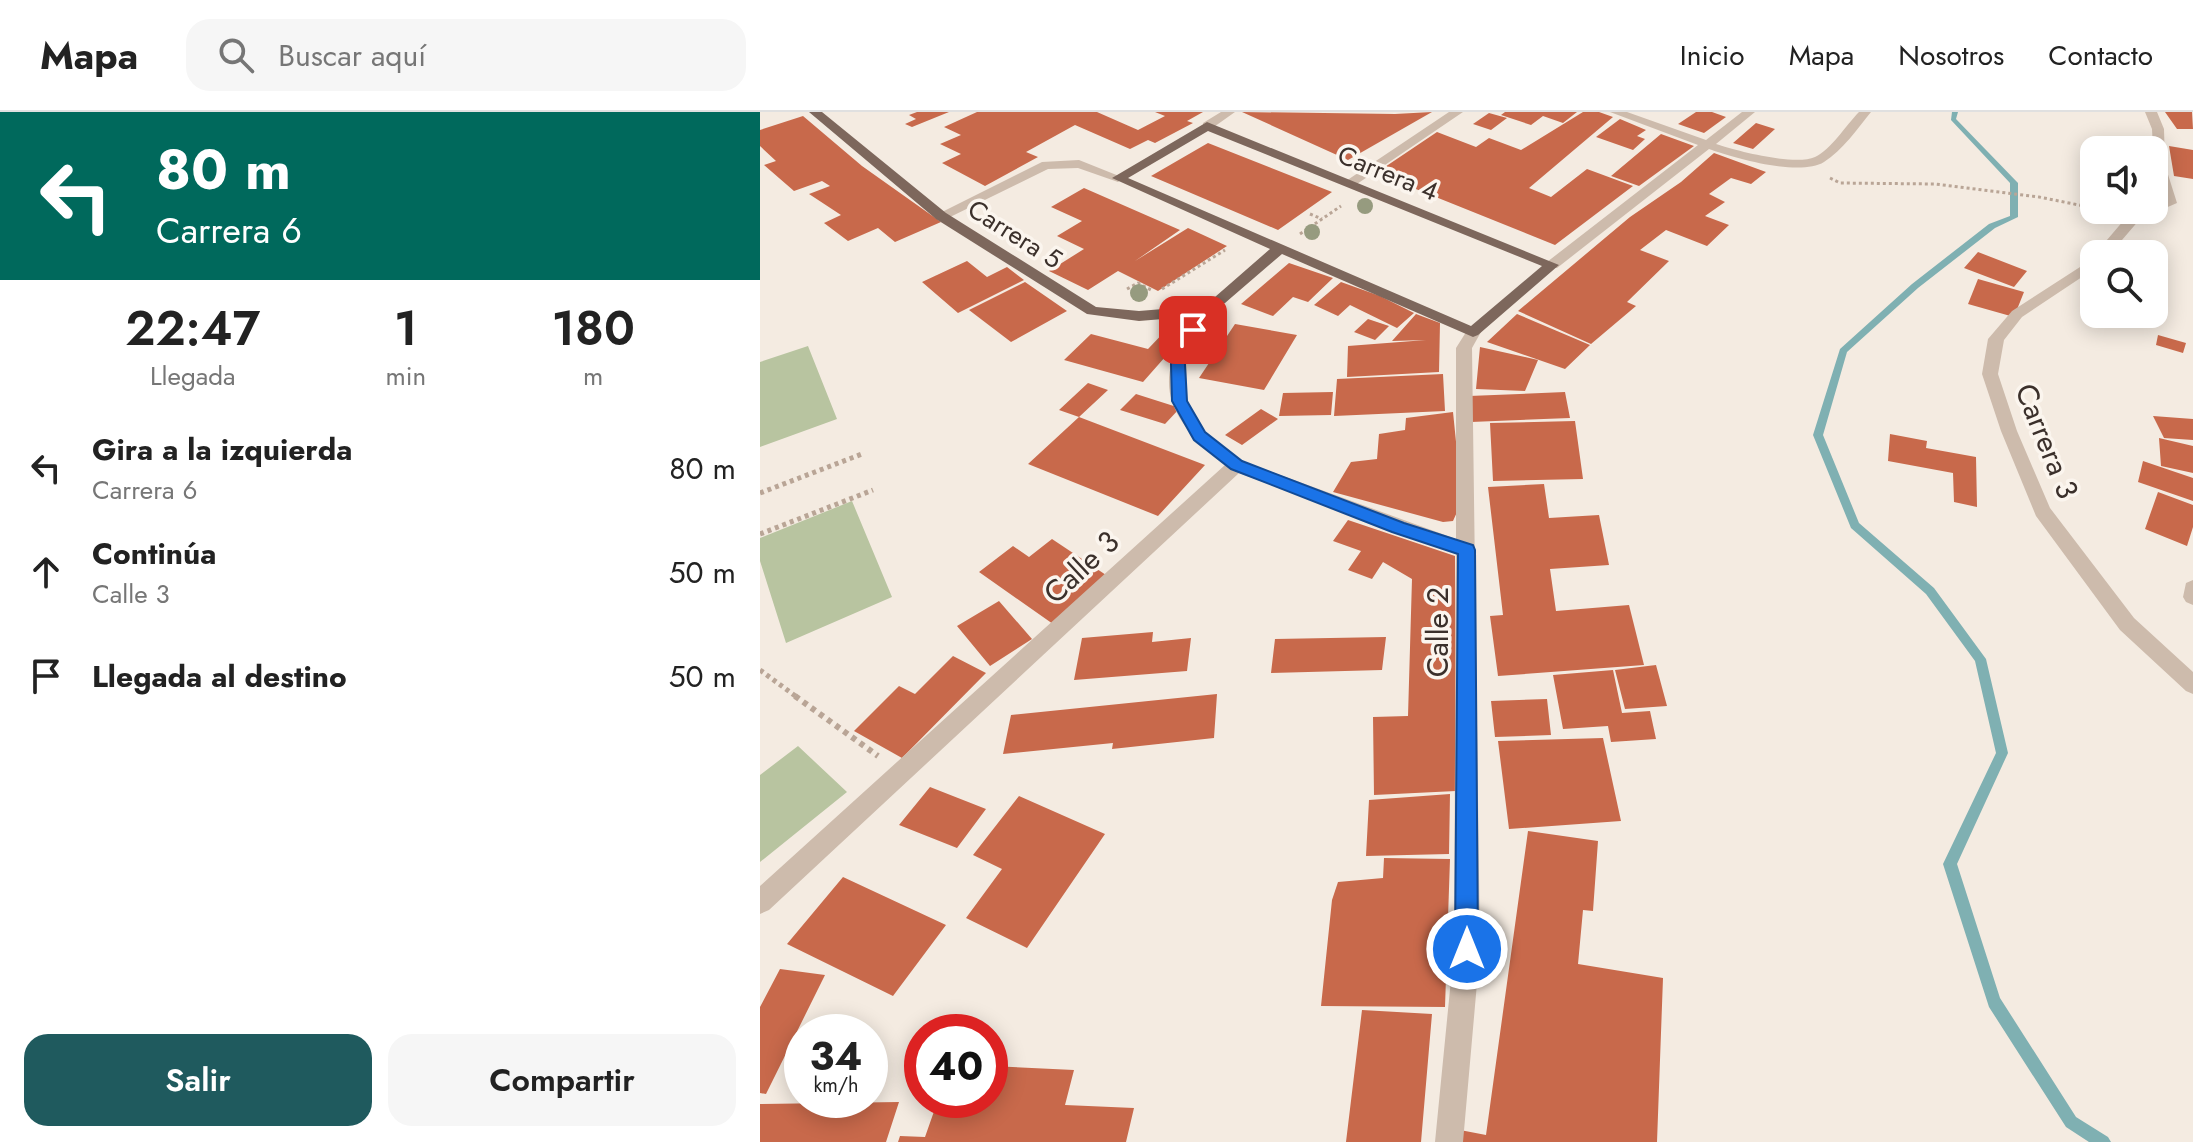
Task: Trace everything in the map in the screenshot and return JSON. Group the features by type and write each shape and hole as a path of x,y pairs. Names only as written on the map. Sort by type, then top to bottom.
{"main road":[{"name":"Carrera 5","path":"815,112 941,216 1092,311 1139,316 1163,314 1220,300"},
{"path":"1118,178 1207,126"},
{"name":"Carrera 4","path":"1207,126 1552,265"},
{"path":"1118,178 1473,332 1552,265"},
{"path":"1220,300 1279,249"}],"street":[{"path":"1207,126 1229,112"},
{"path":"1349,183 1457,112"},
{"path":"1616,112 1745,158 1801,163 1818,161 1865,112"},
{"path":"1552,265 1749,112"},
{"path":"2151,112 2158,136"},
{"path":"941,216 1030,171 1061,162 1079,164 1118,178"},
{"path":"2114,240 2128,224"},
{"name":"Carrera 3","path":"2080,273 2017,314 1996,339 1990,374 2009,431 2042,511 2127,624 2193,685"},
{"path":"1220,300 1193,330 1178,364 1179,401 1199,436 1236,465 1382,522 1467,550"},
{"name":"Calle 2","path":"1449,1142 1467,949 1464,348 1473,332"},
{"name":"Calle 3","path":"760,902 1236,465"},
{"path":"2193,588 2193,597"}],"path":[{"path":"1801,163 1840,183 1935,184 2080,205"},
{"path":"1279,249 1365,189"},
{"path":"1301,221 1321,207"},
{"path":"1310,214 1322,219"},
{"path":"1166,286 1225,250"},
{"path":"1138,283 1156,292"},
{"path":"760,493 862,454"},
{"path":"760,534 873,490"},
{"path":"760,670 901,773"}],"green space":[{"path":"808,346 837,419 760,447 760,362"},
{"path":"852,501 892,597 786,643 760,561 760,538"},
{"path":"798,746 847,792 760,862 760,775"}],"building":[{"path":"949,112 912,127 905,124 916,119 909,115"},
{"path":"977,112 1097,112 1138,130 1165,116 1155,112 1203,112 1187,121 1193,123 1155,143 1148,140 1130,149 1075,125 1026,152 1038,157 985,186 942,163 961,154 940,144 961,135 944,127"},
{"path":"1242,112 1395,114 1432,112 1348,160"},
{"path":"1505,112 1577,112 1563,123 1543,116 1531,125 1501,115"},
{"path":"1583,112 1599,112 1613,117 1529,188 1551,197 1587,169 1633,186 1555,245 1376,173 1437,132 1476,147 1489,138 1521,150"},
{"path":"1696,112 1712,112 1726,117 1704,133 1678,124"},
{"path":"2165,112 2192,112 2193,129 2177,129"},
{"path":"1489,113 1507,118 1491,130 1473,124"},
{"path":"803,116 862,166 941,222 895,242 878,228 848,241 824,223 841,215 809,194 830,186 822,181 794,191 764,165 776,161 760,146 760,130"},
{"path":"1620,119 1646,130 1637,136 1645,139 1633,150 1596,137"},
{"path":"1756,123 1775,129 1753,149 1733,143"},
{"path":"1661,134 1694,146 1639,186 1611,176"},
{"path":"1208,143 1332,192 1278,230 1151,176"},
{"path":"2169,146 2193,150 2193,179 2174,176"},
{"path":"1714,153 1766,172 1751,184 1731,178 1709,194 1725,202 1705,216 1729,225 1707,246 1666,230 1640,250 1669,261 1627,302 1636,306 1591,344 1518,311 1630,217 1681,182"},
{"path":"1084,188 1180,230 1135,261 1188,228 1227,246 1158,291 1118,271 1088,290 1049,271 1084,249 1057,236 1082,221 1051,207"},
{"path":"1978,252 2027,271 2014,287 1964,268"},
{"path":"967,261 987,277 1007,267 1024,280 958,313 922,282"},
{"path":"1289,263 1333,278 1308,302 1293,297 1273,316 1241,304"},
{"path":"1978,279 2024,292 2014,317 1968,304"},
{"path":"1025,282 1067,311 1011,342 969,310"},
{"path":"1341,282 1414,313 1397,328 1350,305 1338,316 1314,305"},
{"path":"1416,314 1440,323 1439,372 1347,377 1348,346 1426,340 1392,341"},
{"path":"1517,314 1590,345 1565,369 1487,342"},
{"path":"1368,319 1389,326 1375,340 1354,332"},
{"path":"1235,324 1297,335 1264,390 1199,378"},
{"path":"1170,326 1188,331 1143,382 1064,360 1091,334 1148,349"},
{"path":"2158,335 2186,343 2183,353 2156,345"},
{"path":"1480,347 1538,360 1525,391 1476,389"},
{"path":"1443,374 1445,411 1334,416 1337,379"},
{"path":"1088,383 1108,390 1079,417 1059,410"},
{"path":"1333,392 1331,415 1279,416 1283,393"},
{"path":"1565,392 1570,418 1471,422 1469,396"},
{"path":"1136,394 1180,408 1165,424 1120,410"},
{"path":"1261,409 1278,419 1242,445 1225,435"},
{"path":"1453,412 1462,501 1453,521 1443,522 1333,492 1351,462 1377,459 1379,434 1405,430 1406,418"},
{"path":"2153,416 2193,419 2193,440 2164,438"},
{"path":"1079,417 1205,465 1158,516 1028,464"},
{"path":"1575,421 1583,479 1493,481 1490,423"},
{"path":"1890,434 1927,441 1926,448 1976,457 1977,507 1954,502 1953,473 1888,461"},
{"path":"2159,438 2193,446 2193,473 2161,466"},
{"path":"2143,461 2193,478 2193,501 2138,482"},
{"path":"1544,484 1549,518 1599,515 1609,565 1550,569 1556,611 1629,605 1644,665 1498,676 1490,616 1503,615 1488,487"},
{"path":"2158,492 2193,505 2193,527 2187,546 2145,529"},
{"path":"1348,520 1455,556 1456,791 1374,795 1373,717 1408,716 1412,579 1383,562 1372,579 1348,570 1361,551 1333,541"},
{"path":"1052,539 1109,577 1053,624 979,572 1013,546 1029,557"},
{"path":"999,601 1032,639 990,666 957,626"},
{"path":"1153,632 1152,642 1191,638 1187,671 1074,680 1082,638"},
{"path":"1386,637 1382,670 1271,673 1275,639"},
{"path":"953,656 986,673 902,758 854,731 899,686 915,694"},
{"path":"1656,665 1667,706 1625,709 1615,670"},
{"path":"1613,670 1622,713 1650,711 1656,739 1611,742 1608,726 1563,729 1553,675"},
{"path":"1217,694 1214,738 1112,749 1113,743 1003,754 1011,715"},
{"path":"1547,699 1551,735 1495,737 1491,701"},
{"path":"1603,738 1621,821 1509,829 1498,741"},
{"path":"930,787 986,809 957,848 899,825"},
{"path":"1450,794 1449,854 1366,856 1369,800"},
{"path":"1019,796 1105,834 1027,948 966,918 1002,869 973,855"},
{"path":"1528,831 1598,841 1593,911 1583,910 1578,964 1663,978 1657,1142 1458,1142 1460,1130 1486,1135"},
{"path":"1384,858 1450,859 1445,1007 1321,1006 1332,900 1338,882 1383,878"},
{"path":"843,877 946,925 893,996 787,944"},
{"path":"780,969 825,975 806,1014 784,1014 784,1058 766,1094 760,1093 760,1007"},
{"path":"1362,1010 1432,1014 1421,1142 1346,1142"},
{"path":"1008,1067 1074,1070 1065,1105 1134,1108 1126,1142 898,1142 900,1136 925,1137 932,1118 1008,1118"},
{"path":"888,1102 899,1102 886,1142 760,1142 760,1104 784,1104 784,1118 888,1118"}],"waterway":[{"path":"1955,112 1953,119 2014,183 2014,217 1992,226 1915,286 1843,351 1818,435 1855,525 1930,591 1980,659 2002,753 1950,864 1994,1002 2071,1122 2103,1142"}],"route":[{"path":"1193,330 1178,364 1179,401 1199,436 1236,465 1398,528 1467,550 1467,949"}]}
